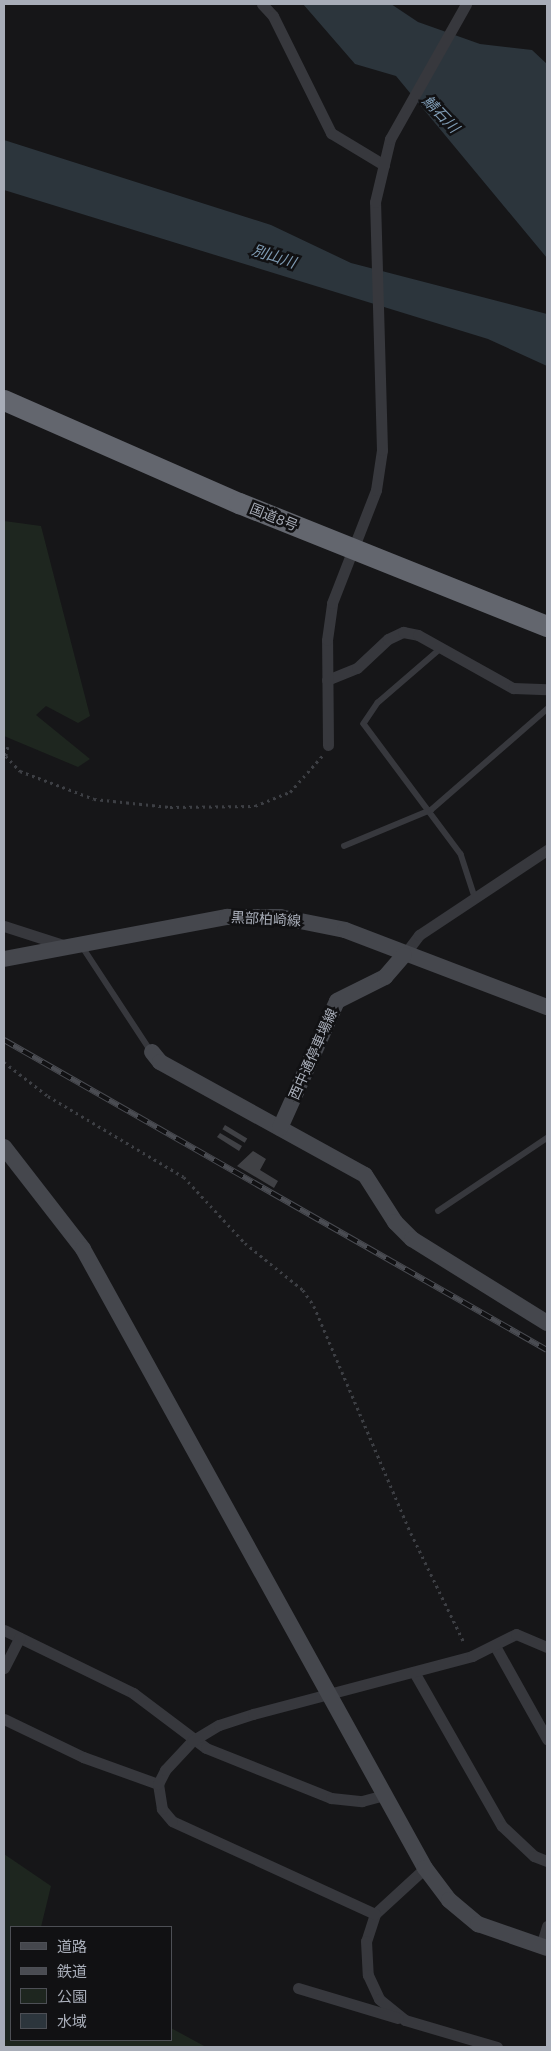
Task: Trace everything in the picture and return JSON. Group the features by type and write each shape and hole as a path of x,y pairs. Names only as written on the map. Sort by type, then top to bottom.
{"highway":[{"name":"国道8号","path":"4,400 355,550 547,626"}],"street":[{"path":"262,4 273,16 331,133 384,165"},
{"path":"328,745 327,680 332,602 355,550 376,490 382,450 380,335 374,230 375,202 390,139 466,4"},
{"path":"327,680 357,668 388,639 403,632 442,648 513,688 547,689"},
{"path":"404,954 419,935 547,850"},
{"name":"黒部柏崎線","path":"4,959 63,945 227,917 280,918 345,930 547,1007"},
{"path":"4,926 63,945"},
{"name":"西中通停車場線","path":"280,1128 337,1001 385,977 404,954"},
{"path":"152,1052 160,1062 365,1175 395,1222 412,1239 547,1323"},
{"path":"4,1147 83,1248 424,1868 450,1900 478,1924 544,1947 547,1926"},
{"path":"4,1630 158,1707 192,1741 331,1798 362,1801 385,1795"},
{"path":"375,1914 172,1822 162,1808 158,1784 192,1741 219,1725 472,1656 516,1634 547,1647"},
{"path":"4,1668 19,1638"},
{"path":"495,1646 547,1739"},
{"path":"414,1672 502,1826 516,1842 547,1861"},
{"path":"4,1719 83,1758 158,1784"},
{"path":"405,2020 379,2000 368,1975 366,1941 375,1914 424,1868"},
{"path":"298,1988 497,2047"}],"lane":[{"path":"442,648 378,703 364,724 431,810 461,854 475,897"},
{"path":"344,846 431,810 547,709"},
{"path":"79,942 152,1052"},
{"path":"438,1211 547,1138"}],"path":[{"path":"8,747 6,756 20,771 94,799 170,807 255,806 290,792 317,766 328,745"},
{"path":"4,1062 48,1096 184,1177 245,1243 303,1290 314,1306 412,1533 472,1656"}],"green space":[{"path":"4,521 41,526 90,716 78,723 46,706 36,715 90,759 78,767 4,736"},
{"path":"4,1854 51,1886 41,1926 10,1926 10,2041 172,2041 172,2029 206,2047 4,2047"}],"water":[{"name":"鯖石川","path":"303,4 391,4 418,22 480,44 532,50 547,64 547,258 396,76 355,64"},
{"name":"別山川","path":"4,140 271,225 351,263 547,314 547,366 488,339 4,190"}],"building":[{"path":"225,1125 247,1138 245,1143 222,1129"},
{"path":"220,1133 242,1146 239,1151 217,1137"},
{"path":"253,1151 266,1159 260,1170 278,1181 274,1188 237,1166"}],"railway":[{"path":"4,1040 547,1350"}]}
